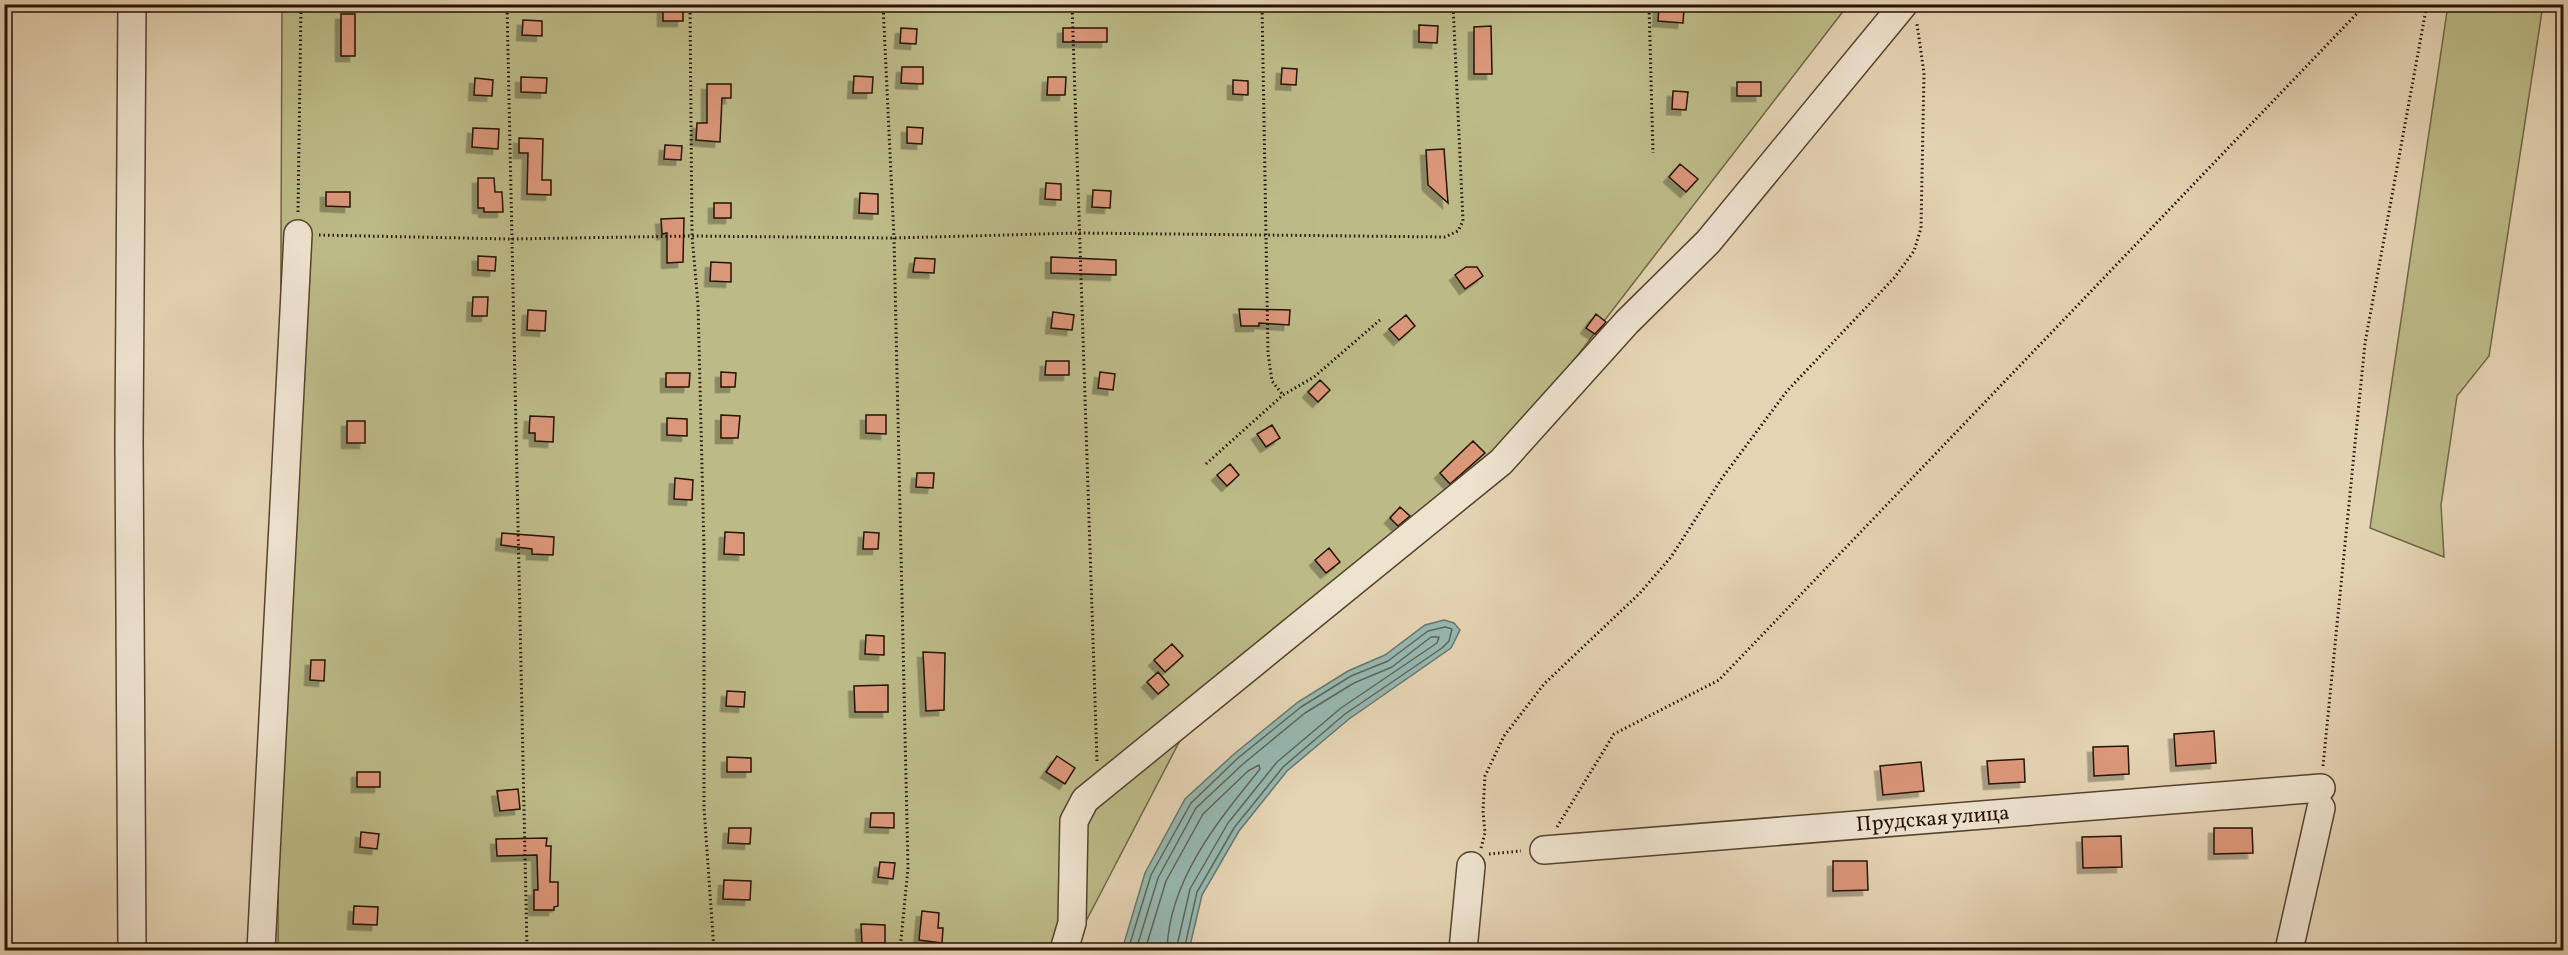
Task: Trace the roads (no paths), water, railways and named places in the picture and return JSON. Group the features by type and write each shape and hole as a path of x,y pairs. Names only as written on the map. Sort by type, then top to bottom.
{"street":[{"path":"132,4 129,428 132,951"},
{"path":"1064,951 1072,923 1074,821 1085,800 1501,462 1627,322 1708,242 1910,10"},
{"path":"261,951 298,234"},
{"name":"Прудская улица","path":"1544,850 2321,798 2289,951"},
{"path":"1463,951 1471,866"}],"water":[{"path":"1444,620 1454,623 1460,630 1451,648 1349,719 1287,771 1239,831 1202,895 1189,950 1122,950 1145,873 1185,799 1234,754 1298,702 1348,671 1385,655 1425,625"}]}
